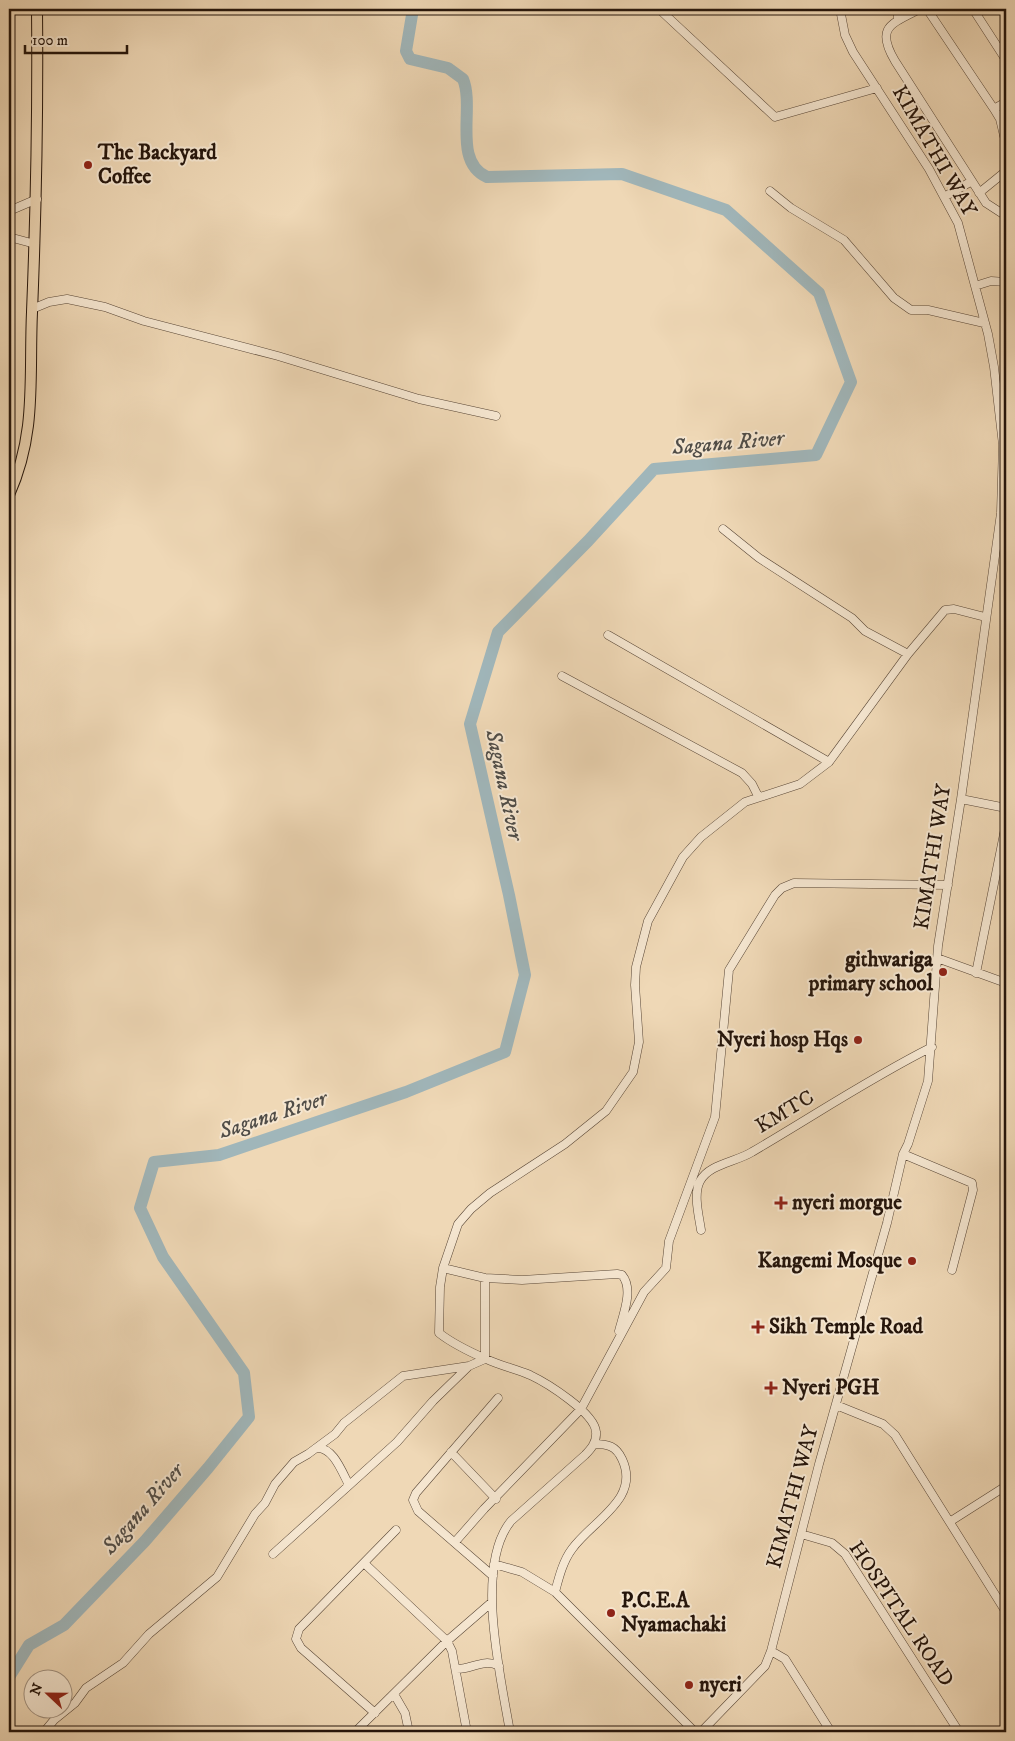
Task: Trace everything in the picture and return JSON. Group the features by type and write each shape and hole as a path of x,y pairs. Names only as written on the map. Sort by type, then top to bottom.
{"main road":[{"path":"9,495 20,467 28,435 37,199 37,9"}],"street":[{"path":"659,9 775,118 877,88"},
{"name":"KIMATHI WAY","path":"705,1731 765,1666 772,1651 801,1534 879,1251 903,1154 928,1081 932,1047 937,958 961,799 985,617 1004,514 1005,446 994,367 958,223 845,35 840,9"},
{"path":"898,9 898,20"},
{"path":"920,9 898,20 885,35 884,41 980,193 991,207 1006,216"},
{"path":"927,9 1000,119 1006,144"},
{"path":"973,9 1006,60"},
{"path":"994,109 1006,102"},
{"path":"980,193 1006,171"},
{"path":"944,197 972,181"},
{"path":"770,191 791,208 844,240 894,298 911,310 928,310 984,323"},
{"path":"9,211 37,199"},
{"path":"9,237 36,244"},
{"path":"975,286 991,281 1006,282"},
{"path":"32,309 66,299 105,307 144,321 278,356 419,399 496,416"},
{"path":"723,529 759,558 848,615 865,631 908,654"},
{"path":"510,1732 499,1666 492,1602 495,1551 504,1529 585,1455 594,1444 596,1432 594,1422 581,1409 549,1386 530,1375 485,1359 450,1341 439,1333 440,1287 443,1268 458,1224 465,1215 490,1193 566,1144 606,1111 627,1084 633,1072 639,1042 636,976 648,921 676,867 691,846 745,802 758,796 800,784 829,762 908,654 945,610 954,609 985,617"},
{"path":"608,635 829,762"},
{"path":"562,676 742,774 752,784 758,796"},
{"path":"961,799 1006,808"},
{"path":"976,973 1006,824"},
{"path":"455,1542 484,1509 496,1499 581,1409 644,1292 666,1268 669,1241 715,1117 729,970 775,895 782,888 794,883 948,885"},
{"path":"937,958 1006,983"},
{"name":"KMTC","path":"701,1230 697,1208 699,1182 708,1172 743,1158 850,1092 932,1047"},
{"path":"903,1154 972,1183 973,1190 952,1270"},
{"path":"443,1268 485,1278 522,1280 617,1274 622,1276 627,1285 627,1294 617,1340"},
{"path":"485,1278 485,1359"},
{"path":"44,1732 54,1720 75,1703 86,1688 123,1663 149,1634 217,1577 275,1484 294,1462 315,1448 403,1376 469,1366 485,1359"},
{"path":"273,1554 397,1442 469,1366"},
{"path":"493,1576 418,1511 413,1500 416,1492 498,1398"},
{"path":"836,1405 883,1424 890,1429 911,1457 1006,1612"},
{"path":"555,1592 570,1551 614,1506 628,1483 625,1466 616,1449 606,1444 594,1444"},
{"path":"315,1448 322,1448 328,1451 349,1485"},
{"path":"451,1452 496,1499"},
{"path":"950,1521 1006,1486"},
{"path":"375,1713 301,1648 296,1639 299,1629 365,1564 396,1530"},
{"name":"HOSPITAL ROAD","path":"801,1534 826,1541 845,1554 959,1732"},
{"path":"365,1564 447,1641 457,1669 467,1732"},
{"path":"494,1564 522,1572 555,1592 695,1732"},
{"path":"355,1732 447,1641 492,1602"},
{"path":"772,1651 785,1658 831,1732"},
{"path":"457,1669 468,1669 484,1662 499,1666"},
{"path":"394,1694 405,1712 409,1732"}],"waterway":[{"name":"Sagana River","path":"9,1677 29,1645 64,1625 145,1541 249,1417 244,1373 163,1257 140,1208 154,1162 219,1155 406,1092 505,1052 525,975 470,724 498,632 588,541 654,469 816,455 851,382 819,293 726,210 622,174 487,177 476,169 470,159 467,147 467,104 463,79 448,68 410,59 406,51 413,9"}],"place":[{"name":"The Backyard Coffee","path":"88,165"},
{"name":"githwariga primary school","path":"943,972"},
{"name":"Nyeri hosp Hqs","path":"858,1040"},
{"name":"nyeri morgue","path":"781,1203"},
{"name":"Kangemi Mosque","path":"912,1261"},
{"name":"Sikh Temple Road","path":"758,1327"},
{"name":"Nyeri PGH","path":"771,1388"},
{"name":"P.C.E.A Nyamachaki","path":"611,1613"},
{"name":"nyeri","path":"689,1685"}]}
